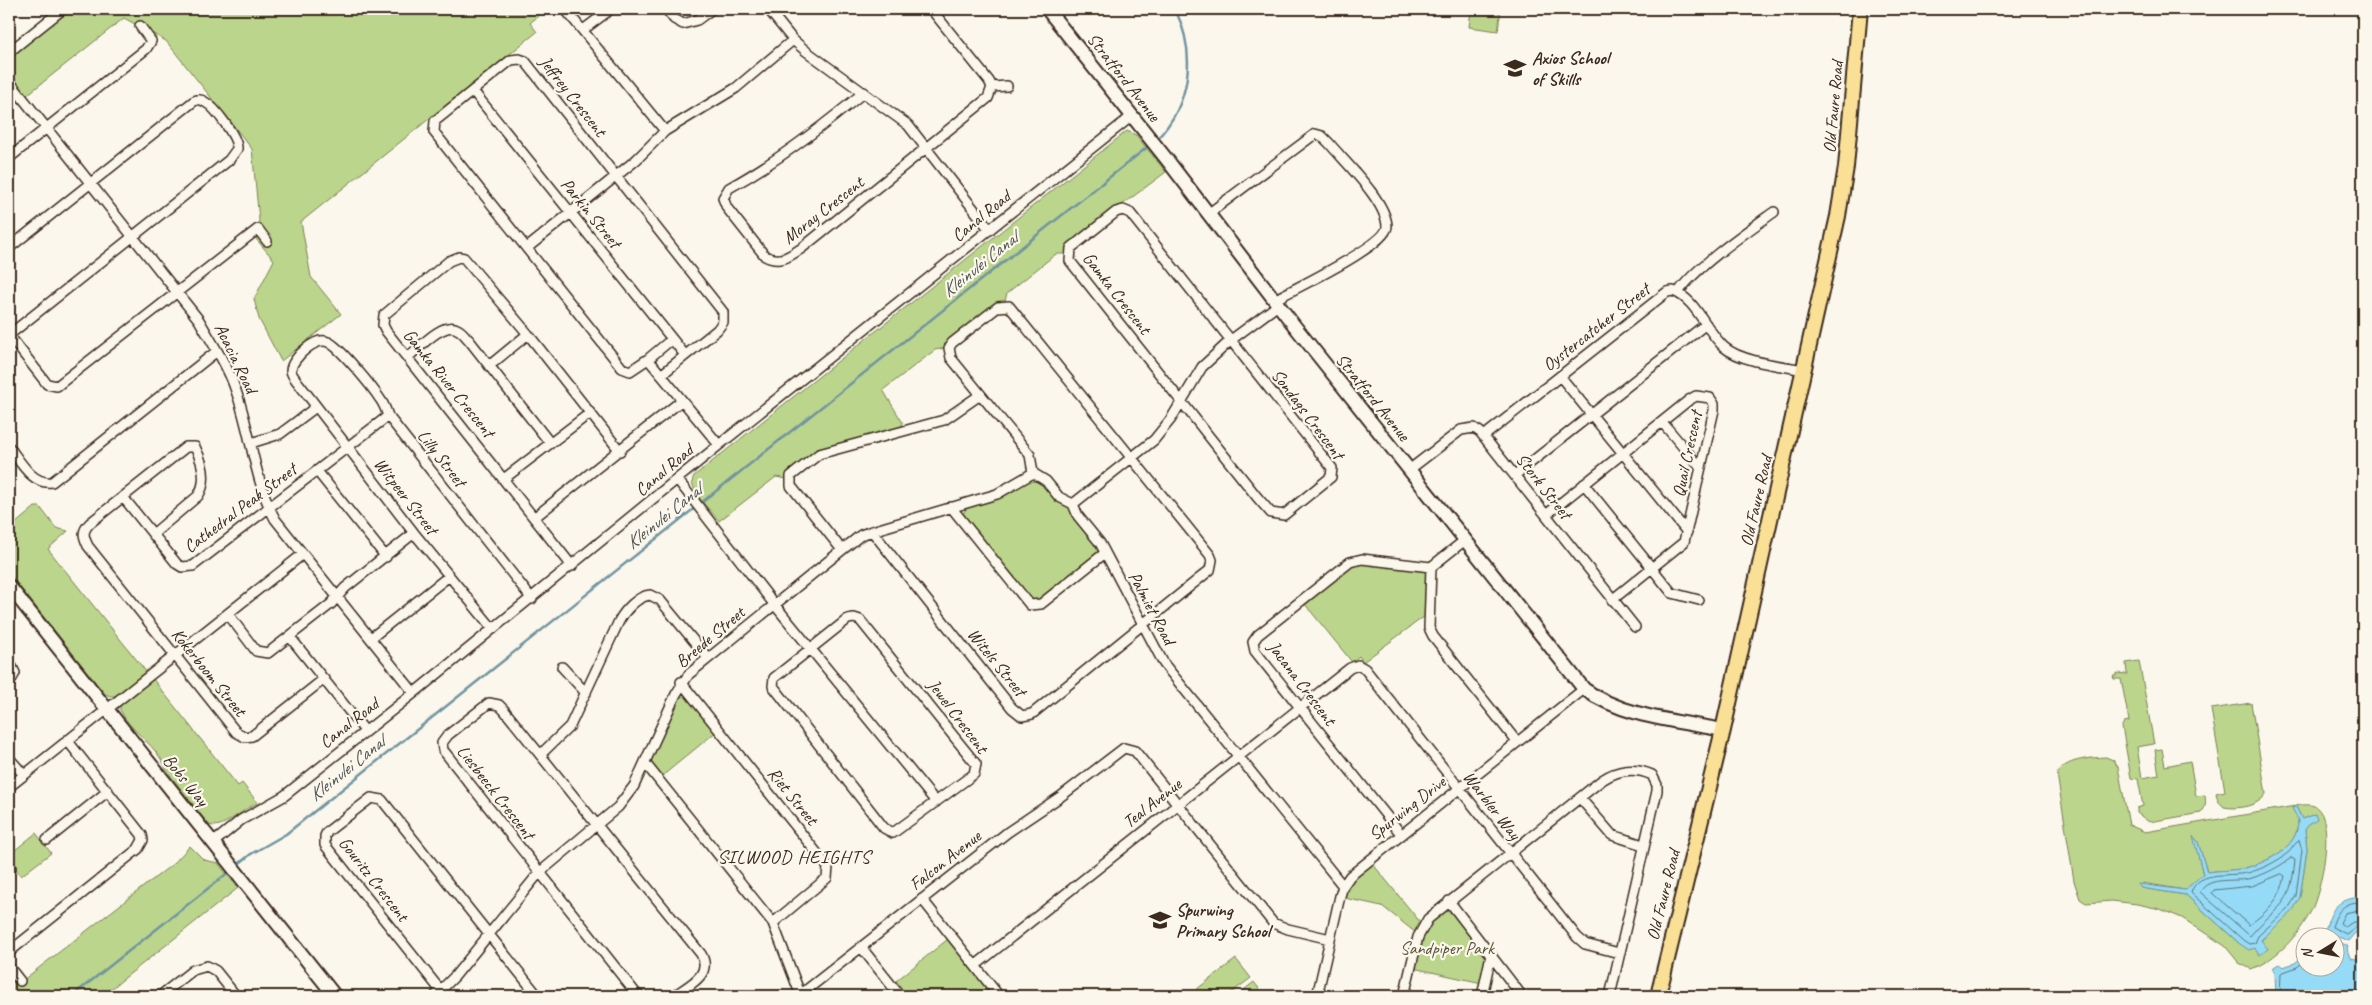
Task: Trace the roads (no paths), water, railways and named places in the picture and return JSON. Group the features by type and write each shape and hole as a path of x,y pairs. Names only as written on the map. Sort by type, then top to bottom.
{"main road":[{"name":"Old Faure Road","path":"1658,996 1723,730 1838,216 1846,167 1860,9"}],"street":[{"path":"9,52 62,9"},
{"path":"566,9 665,131"},
{"path":"583,30 611,9"},
{"path":"666,9 674,19 683,24 697,20 712,9"},
{"path":"768,9 793,40 827,67 908,125 990,230"},
{"path":"927,148 984,103 991,93 992,87 930,9"},
{"name":"Stratford Avenue","path":"1047,9 1142,127 1276,302 1584,689 1603,700 1629,710 1723,730"},
{"path":"9,158 150,45 150,39 140,26"},
{"path":"527,248 636,160 665,131 736,88 793,40"},
{"name":"Jeffrey Crescent","path":"648,359 630,371 622,368 434,132 435,121 511,60 519,59 525,61 723,312 723,322 720,326 661,375"},
{"name":"Acacia Road","path":"9,80 178,292 217,351 236,391 269,507 275,519 414,693"},
{"path":"992,87 1007,86"},
{"name":"Parkin Street","path":"472,91 685,355"},
{"name":"Moray Crescent","path":"864,92 788,152 725,193 724,198 727,208 765,256 775,260 788,258 927,148"},
{"path":"9,248 194,101 204,101 210,105 235,138 237,148 235,154 9,335 47,384 57,386 258,228 267,241"},
{"name":"Canal Road","path":"213,843 241,820 284,796 679,482 718,445 1132,116"},
{"path":"1073,504 1131,460 1163,430 1202,367 1231,340 1276,302 1353,258 1385,235 1388,228 1385,217 1373,196 1329,143 1322,136 1315,134 1208,214"},
{"name":"Gamka Crescent","path":"1181,400 1070,261 1070,248 1116,212 1127,211 1231,340"},
{"path":"1678,293 1691,277 1751,228 1774,212"},
{"name":"Gamka River Crescent","path":"572,566 505,478 386,331 383,325 384,315 449,261 459,257 470,264 620,451"},
{"name":"Oystercatcher Street","path":"1484,436 1662,294 1673,291 1678,293 1724,347 1733,353 1805,370"},
{"path":"1033,473 1030,455 951,358 949,348 952,343 998,307 1009,306 1212,560 1210,570 1143,626"},
{"path":"1515,475 1706,324"},
{"path":"408,357 441,330 449,327 456,328 489,366 550,444"},
{"path":"489,366 528,334"},
{"path":"672,339 648,359 718,445"},
{"name":"Sondags Crescent","path":"1181,400 1271,513 1284,515 1291,511 1331,477 1333,472 1329,462 1231,340"},
{"name":"Witpeer Street","path":"324,341 313,345 295,361 291,370 296,380 414,533 493,629"},
{"name":"Lilly Street","path":"324,341 329,342 381,399 388,416 532,598"},
{"path":"9,447 35,478 44,482 52,482 217,351"},
{"path":"1560,376 1687,532"},
{"path":"842,550 791,486 791,476 820,454 944,420 980,395"},
{"name":"Quail Crescent","path":"1546,515 1696,396 1710,398 1714,404 1714,410 1687,532 1681,546 1612,600"},
{"path":"535,518 681,401"},
{"path":"251,443 280,434 316,407"},
{"path":"505,478 590,413"},
{"name":"Cathedral Peak Street","path":"123,497 177,564 182,567 193,566 388,416"},
{"path":"1662,422 1700,467"},
{"path":"1410,470 1461,430 1474,428 1484,436"},
{"name":"Stork Street","path":"1484,436 1635,627"},
{"path":"123,497 186,447 195,447 199,455 205,480 203,488 198,496 153,534"},
{"path":"317,471 386,557"},
{"name":"Palmiet Road","path":"1033,473 1046,481 1060,497 1073,504 1078,516 1105,553 1164,664 1343,886"},
{"name":"Breede Street","path":"438,994 539,873 618,807 626,798 645,763 682,682 707,657 861,535 872,530 997,494 1033,473"},
{"path":"679,482 774,604 936,802"},
{"path":"1584,484 1651,570 1672,593 1699,600"},
{"name":"Kokerboom Street","path":"123,497 85,528 83,536 88,546 236,732 245,737 258,733 324,679"},
{"path":"951,507 1030,605 1041,604 1105,553"},
{"name":"Witels Street","path":"872,530 1012,708 1022,716 1032,714 1143,626"},
{"path":"228,614 256,651 262,653 275,648 338,597 345,588 414,533"},
{"path":"1465,540 1431,567 1428,623 1430,632 1517,742"},
{"path":"9,787 303,554"},
{"name":"Jacana Crescent","path":"1401,834 1255,651 1253,642 1258,635 1354,560 1431,567"},
{"path":"371,638 449,576"},
{"name":"Bobs Way","path":"9,586 335,996"},
{"path":"541,754 566,731 586,693 622,614 647,595 655,596 660,600 707,657"},
{"name":"Jewel Crescent","path":"857,618 976,764 974,774 897,832 887,832 773,686 774,678 810,648 848,619 857,618"},
{"path":"290,637 365,731"},
{"path":"9,661 15,673 9,684"},
{"name":"Warbler Way","path":"1350,668 1358,665 1363,667 1581,941 1592,947 1619,953"},
{"path":"562,667 586,693"},
{"name":"Teal Avenue","path":"976,965 1350,668"},
{"name":"Riet Street","path":"682,682 828,867 827,878 773,923"},
{"name":"Spurwing Drive","path":"1317,996 1343,886 1350,876 1584,689"},
{"name":"Liesbeeck Crescent","path":"539,873 445,754 442,746 444,740 489,703 494,703 504,710 541,754 705,960 704,972 674,996"},
{"path":"9,952 141,845 142,835 67,740"},
{"name":"Falcon Avenue","path":"801,996 1008,832 1060,797 1124,748 1135,751 1177,804"},
{"path":"9,758 24,775"},
{"path":"645,763 773,923 801,996"},
{"path":"1404,996 1421,929 1428,919 1611,774 1630,770 1652,775 1657,785 1657,791 1643,845 1610,996"},
{"path":"47,840 108,791"},
{"name":"Gouritz Crescent","path":"438,994 327,849 324,840 327,832 367,800 379,798 489,934"},
{"path":"1580,798 1612,835 1643,845"},
{"path":"1177,804 1273,923 1288,929 1330,939"},
{"path":"539,873 638,996"},
{"path":"922,899 999,996"},
{"path":"1449,901 1522,996"},
{"path":"489,934 538,996"},
{"path":"861,947 900,996"},
{"path":"1482,996 1491,955"},
{"path":"160,996 193,970 202,966 216,971 236,996"},
{"path":"9,967 20,981"}],"water":[{"path":"2296,807 2302,819 2315,814 2317,820 2309,824 2305,830 2307,849 2300,897 2292,912 2261,940 2268,949 2260,955 2255,948 2249,950 2240,944 2186,895 2141,888 2138,884 2185,890 2203,874 2193,836 2198,842 2207,872 2234,870 2265,861 2281,852 2293,839 2297,831 2298,822 2292,808"},
{"path":"2363,898 2363,933 2355,933 2348,941 2344,939 2344,928 2326,928 2336,907 2340,903 2351,899"},
{"path":"2344,944 2348,946 2350,958 2356,959 2363,956 2363,996 2276,996 2275,973 2272,968 2279,964 2283,967 2294,963 2294,978 2344,978"}],"waterway":[{"name":"Kleinvlei Canal","path":"1156,140 1168,126 1177,111 1187,78 1186,43 1175,9"},
{"name":"Kleinvlei Canal","path":"236,866 251,854 286,834 1150,145"},
{"name":"Kleinvlei Canal","path":"72,996 230,871"}],"place":[{"name":"Axios School of Skills","path":"1515,68"},
{"name":"Spurwing Primary School","path":"1160,920"}],"district":[{"name":"SILWOOD HEIGHTS","path":"794,856"}],"park label":[{"name":"Sandpiper Park","path":"1447,948"}]}
